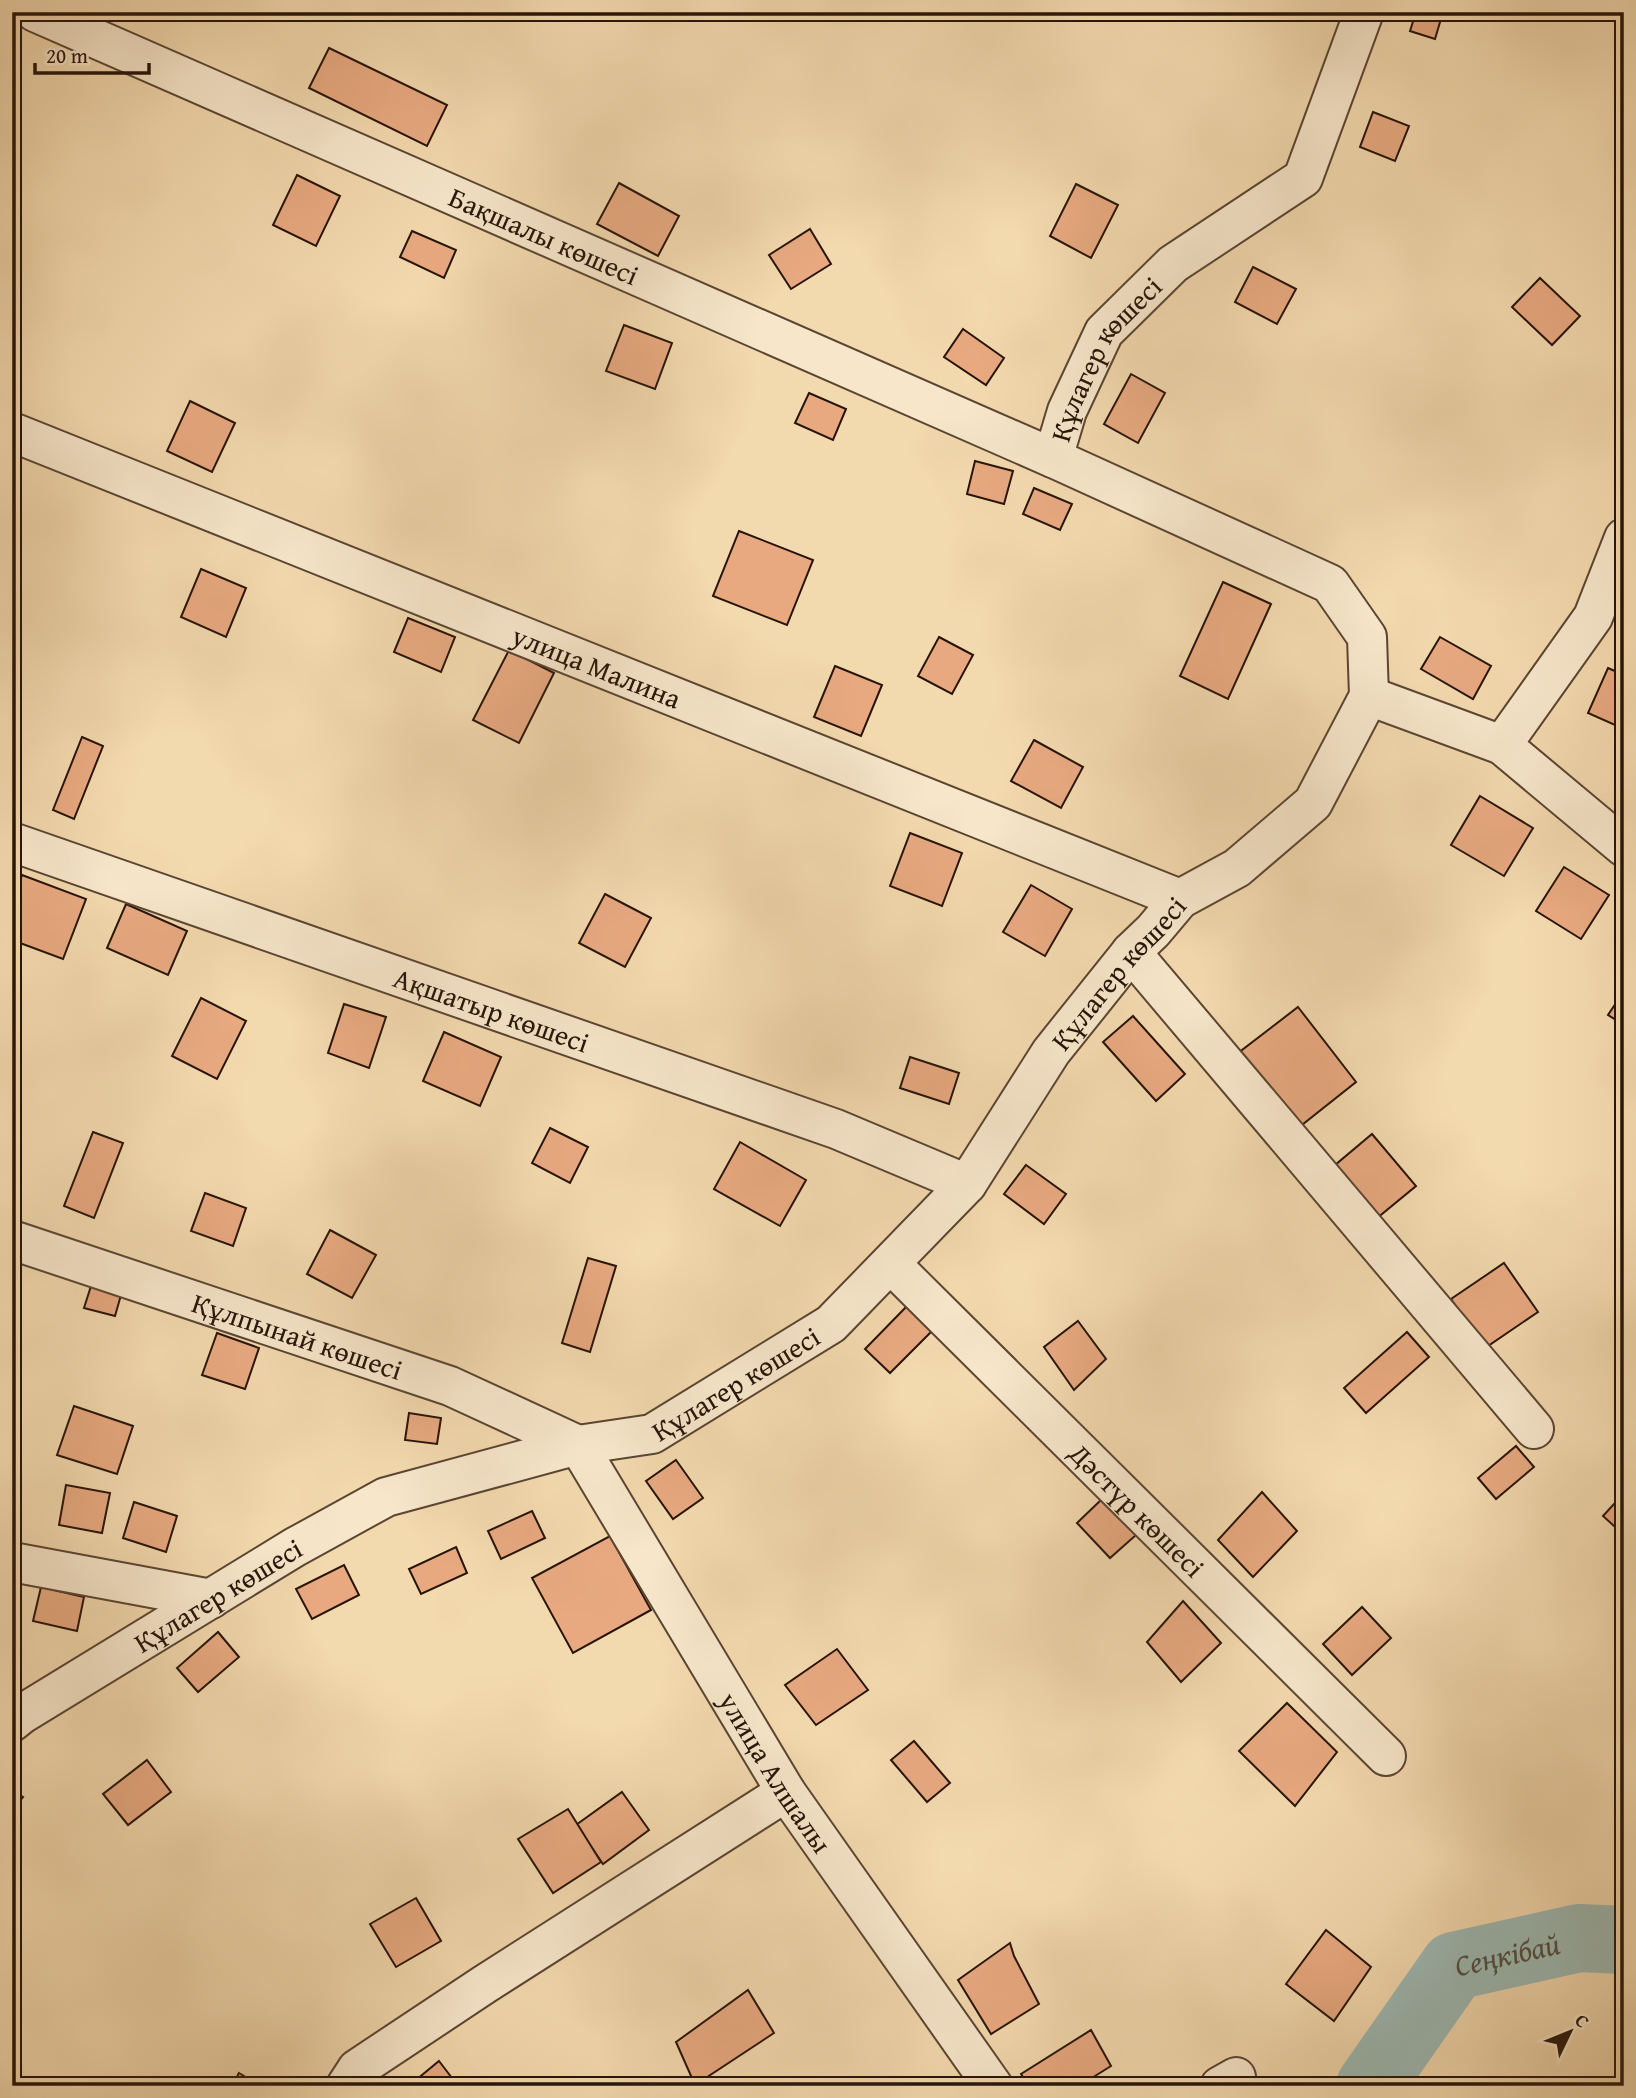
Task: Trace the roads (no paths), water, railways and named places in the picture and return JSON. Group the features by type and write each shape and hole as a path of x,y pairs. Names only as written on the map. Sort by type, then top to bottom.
{"street":[{"name":"Бақшалы көшесі","path":"35,12 1053,458"},
{"name":"Құлагер көшесі","path":"12,1722 295,1547 386,1497 578,1445 652,1434 831,1324 967,1184 1051,1052 1130,952 1153,931 1180,899 1237,868 1313,803 1369,696 1367,637 1330,584 1053,458 1067,411 1104,332 1173,264 1303,178 1354,16"},
{"name":"улица Малина","path":"12,432 1180,899"},
{"path":"1502,745 1593,617 1624,538"},
{"path":"1369,696 1502,745 1624,846"},
{"name":"Ақшатыр көшесі","path":"12,842 836,1129 967,1184"},
{"path":"1130,952 1534,1429"},
{"name":"Құлпынай көшесі","path":"12,1241 450,1386 578,1445"},
{"name":"Дәстүр көшесі","path":"891,1264 1385,1756"},
{"name":"улица Алшалы","path":"578,1445 786,1792 993,2086"},
{"path":"12,1562 211,1599"},
{"path":"346,2086 357,2069 786,1792"}],"waterway":[{"name":"Сеңкібай","path":"1370,2086 1454,1966 1579,1938 1624,1940"}]}
